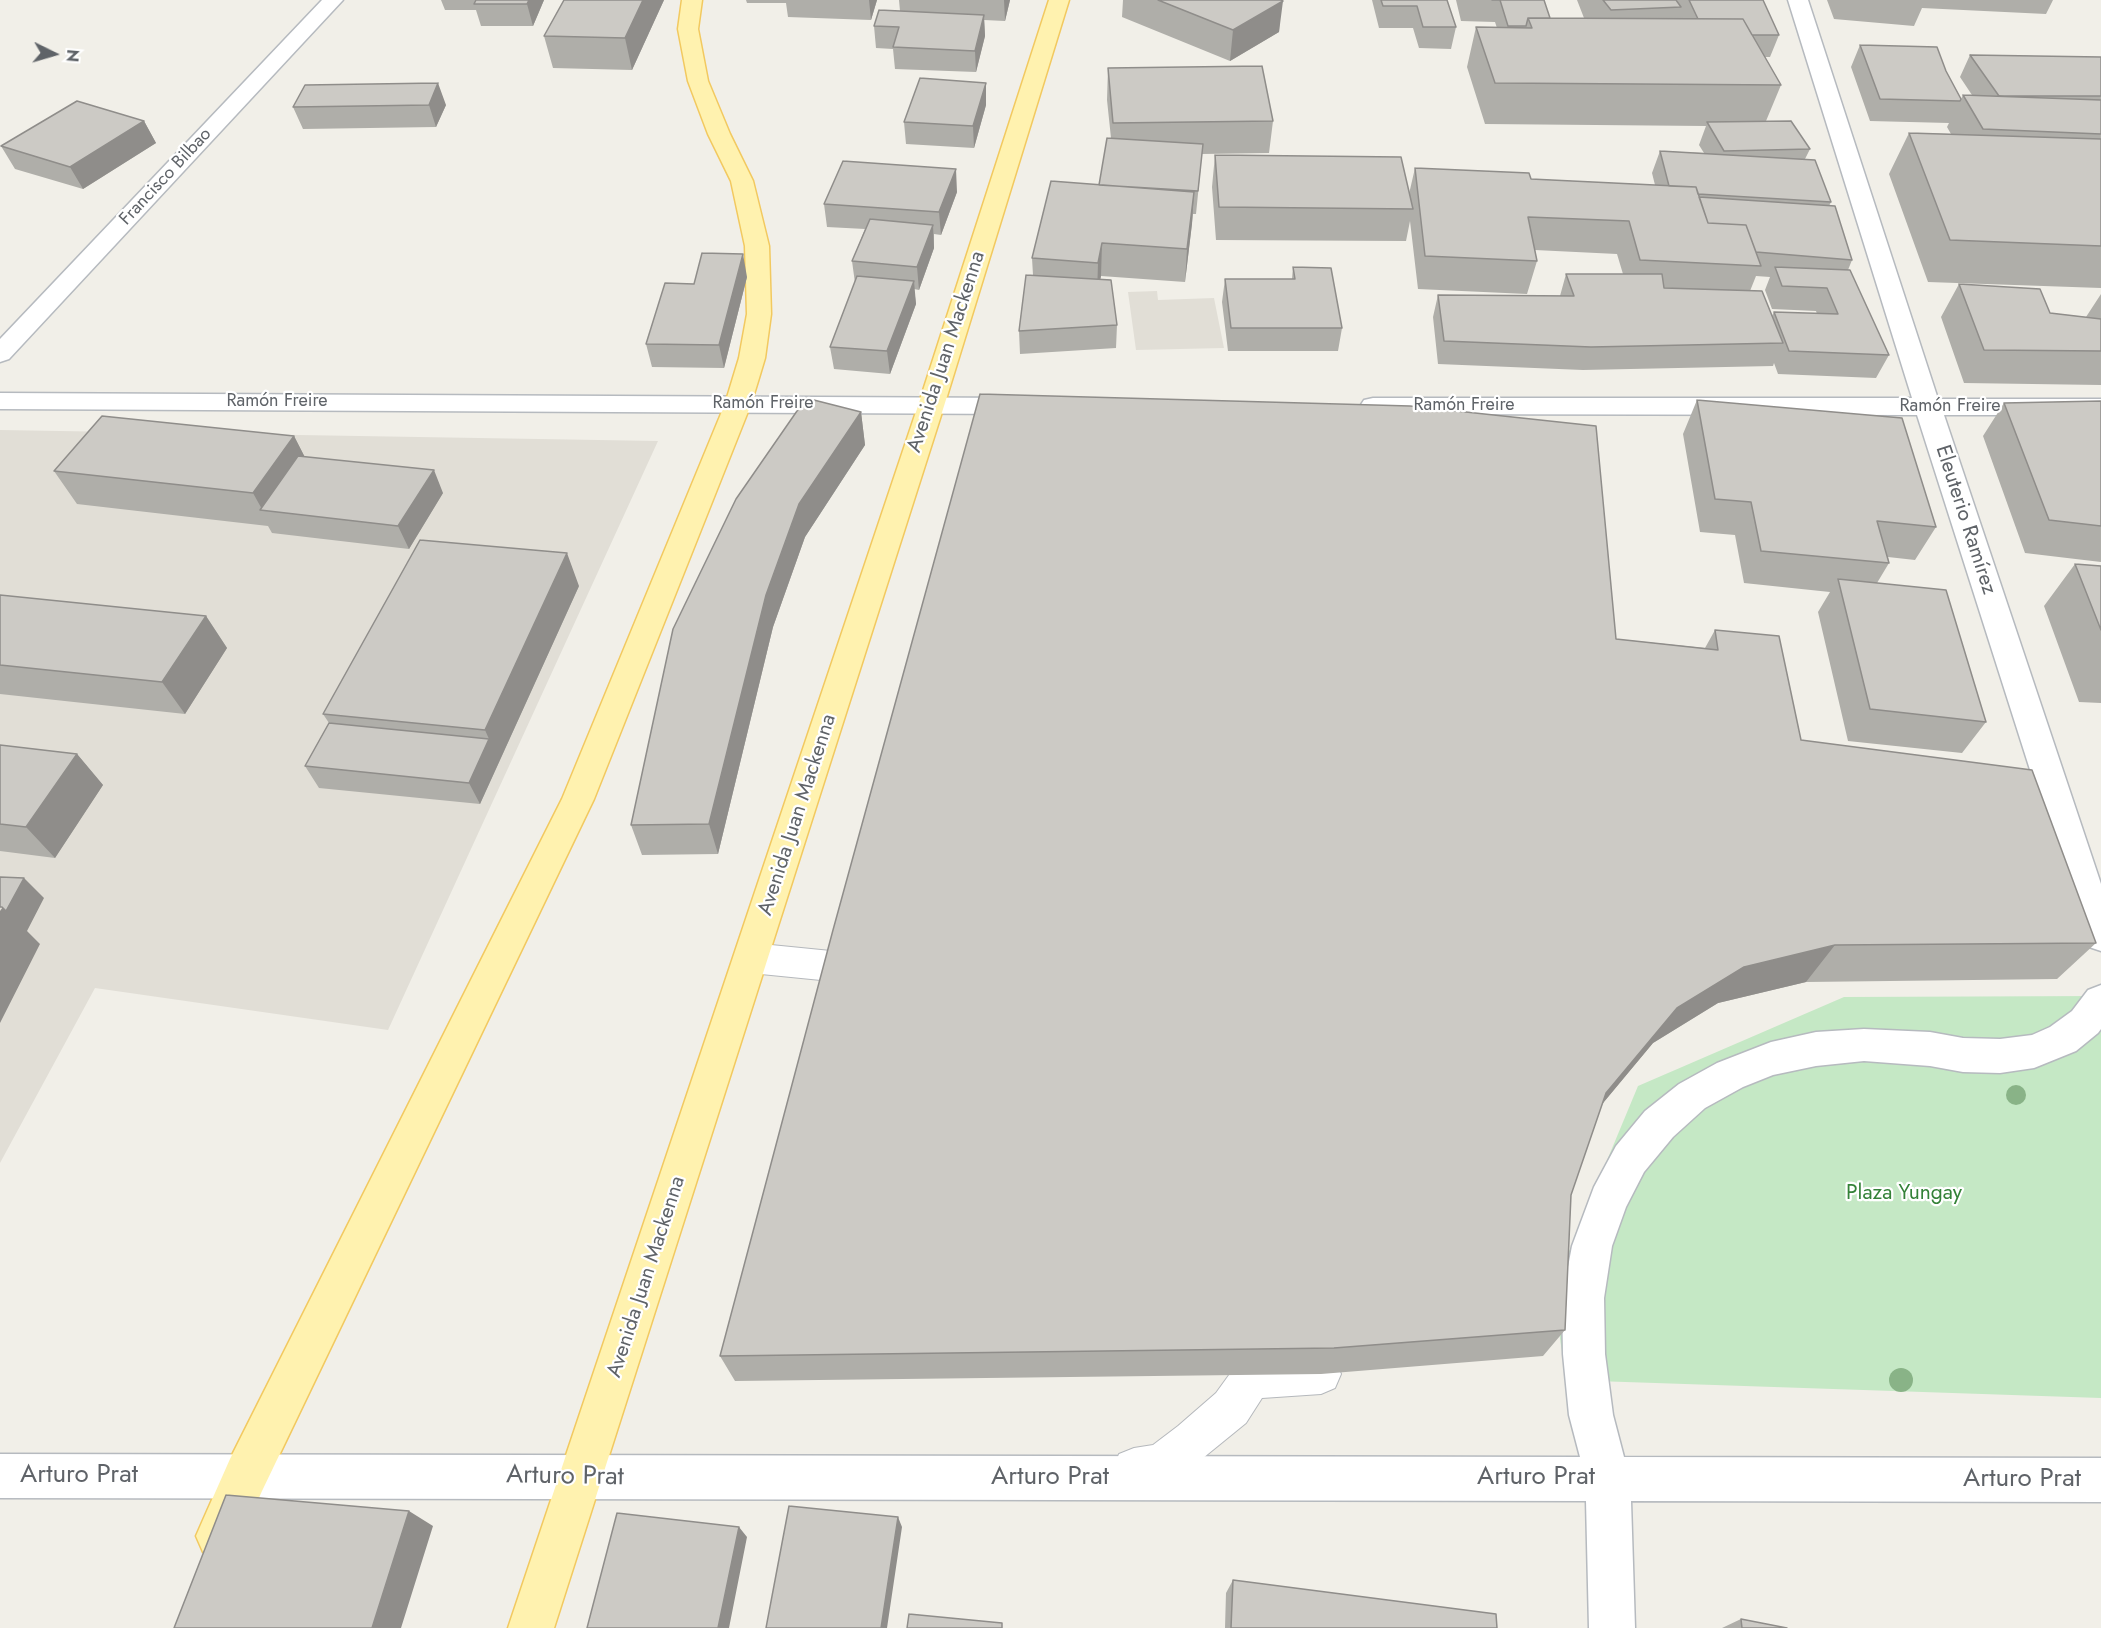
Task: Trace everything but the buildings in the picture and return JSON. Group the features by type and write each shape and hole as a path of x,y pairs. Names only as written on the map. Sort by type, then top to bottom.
{"main road":[{"name":"Francisco Bilbao","path":"0,354 333,0"},
{"path":"204,1569 246,1475 578,799 738,404 752,357 759,314 758,255 742,181 719,134 698,81 688,29 692,0"},
{"name":"Avenida Juan Mackenna","path":"531,1628 931,406 1059,0"},
{"name":"Eleuterio Ramírez","path":"1798,0 2101,936"},
{"name":"Ramón Freire","path":"0,401 1044,406"},
{"name":"Ramón Freire","path":"1354,406 2101,407"},
{"path":"1612,1628 1608,1478 1591,1415 1584,1354 1583,1298 1592,1246 1608,1200 1630,1159 1659,1124 1692,1096 1720,1080 1771,1059 1816,1049 1864,1045 1930,1049 1963,1055 2000,1056 2034,1051 2063,1039 2085,1022 2101,1001"},
{"name":"Arturo Prat","path":"0,1476 2101,1480"}],"lane":[{"path":"751,958 841,967"},
{"path":"1073,1478 1161,1465 1232,1407 1251,1378 1321,1374"}],"shaded area":[{"path":"1157,291 1158,300 1214,298 1224,348 1136,350 1128,292"},
{"path":"0,430 658,441 388,1030 95,988 0,1163"}],"green space":[{"name":"Plaza Yungay","path":"2101,996 2101,1398 1566,1380 1553,1290 1638,1086 1844,997"}]}
